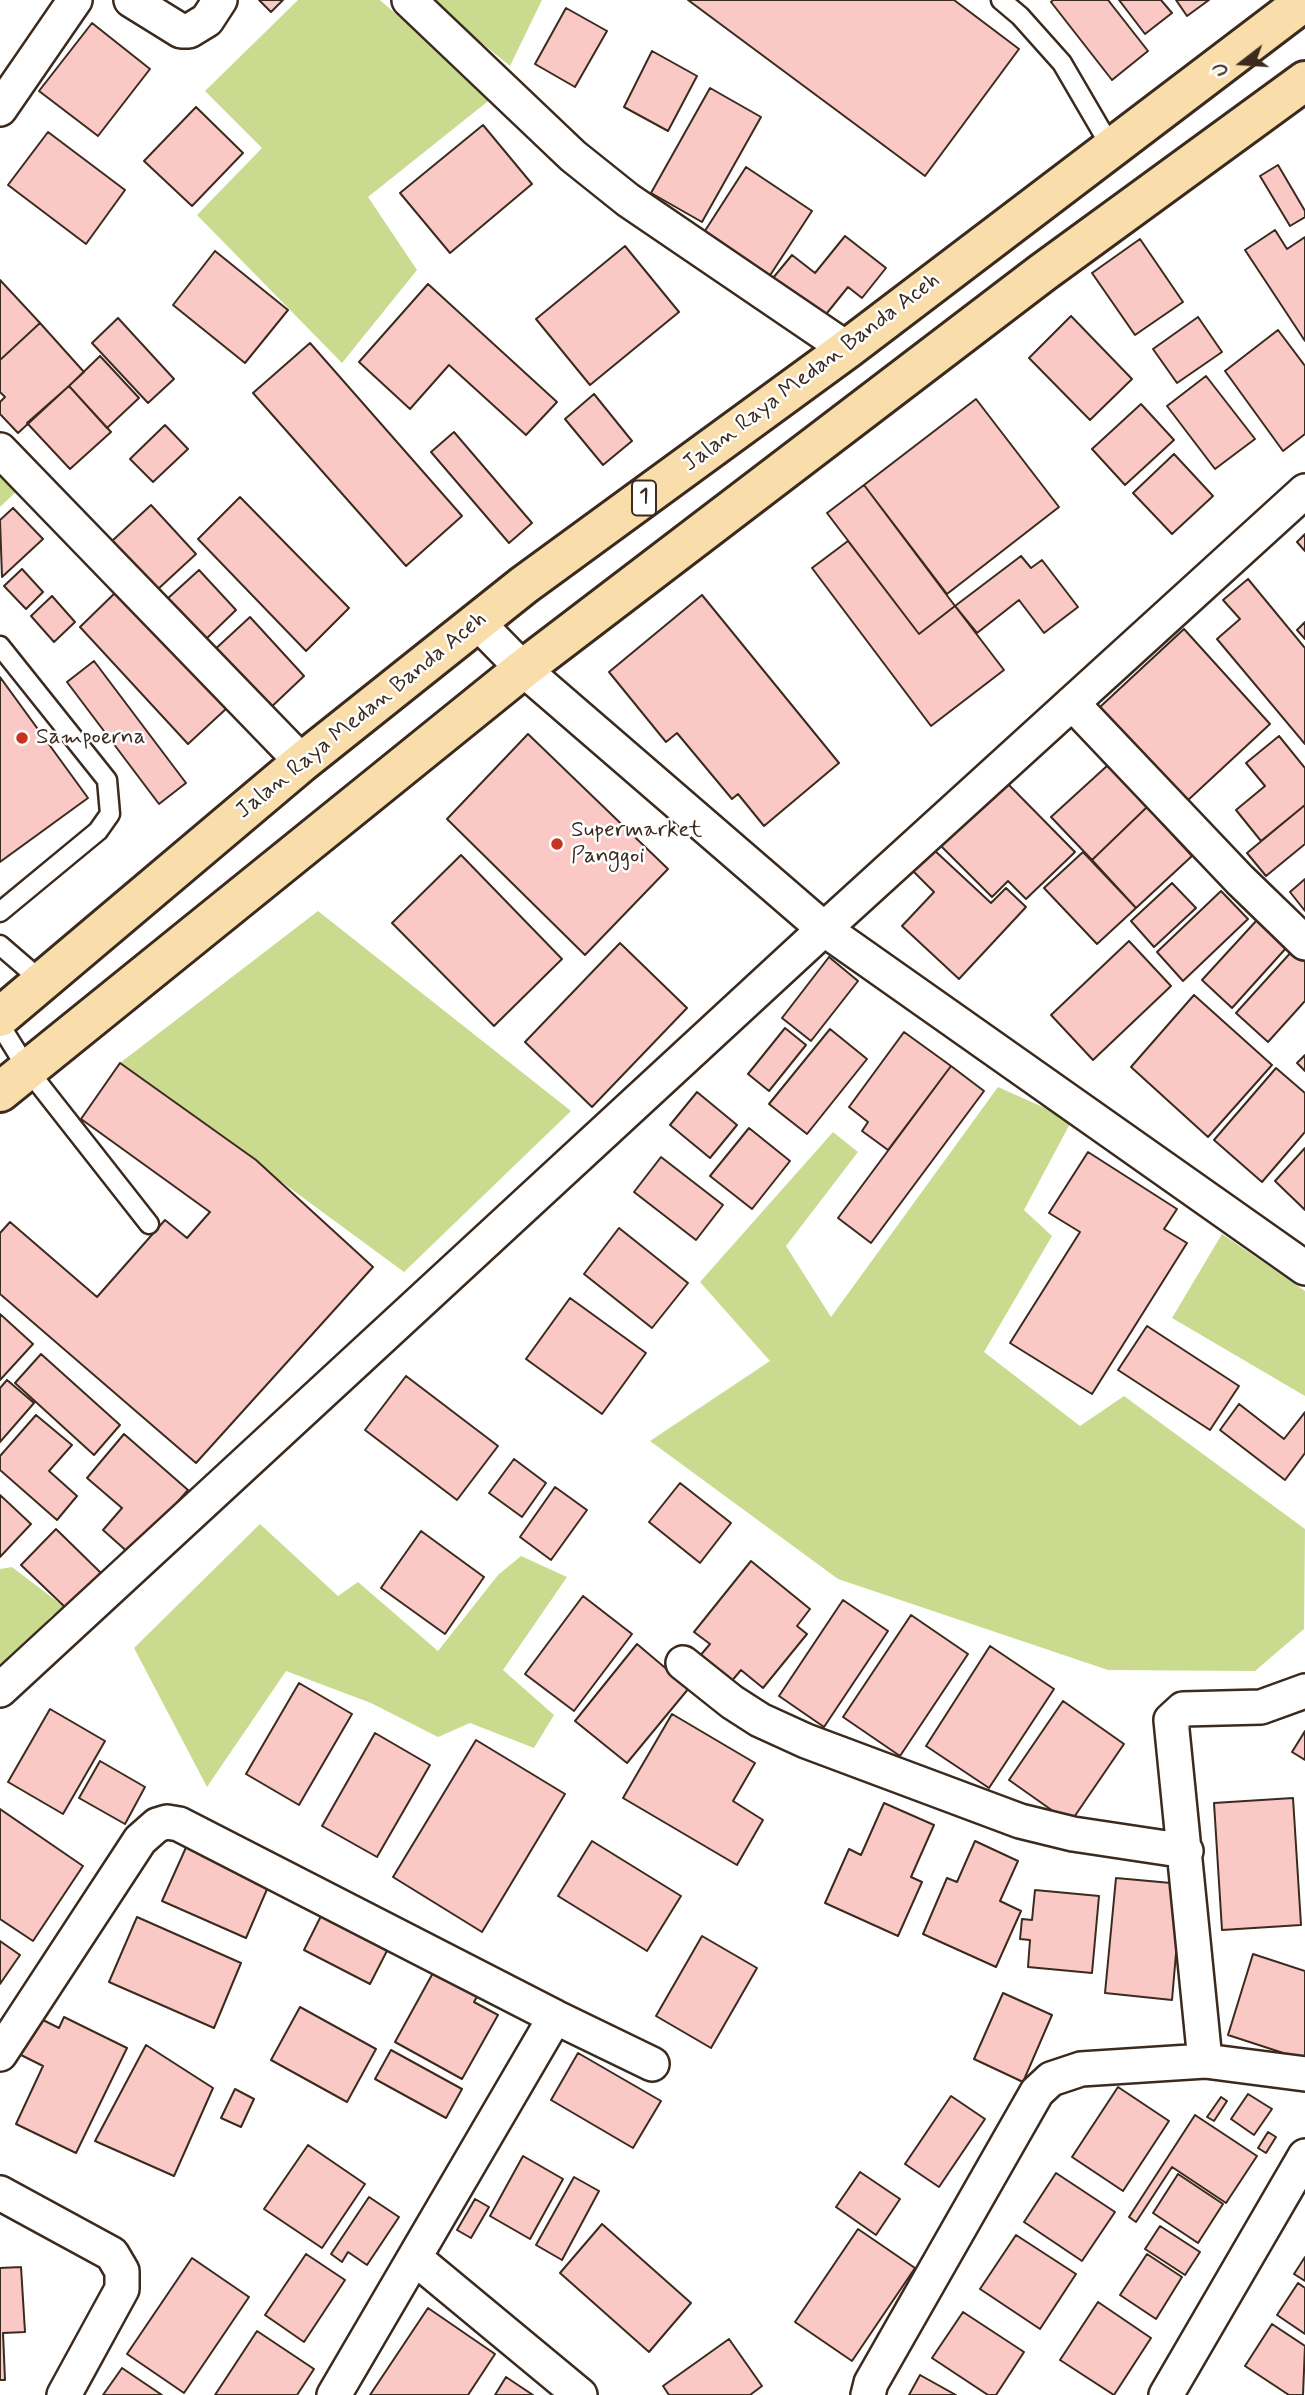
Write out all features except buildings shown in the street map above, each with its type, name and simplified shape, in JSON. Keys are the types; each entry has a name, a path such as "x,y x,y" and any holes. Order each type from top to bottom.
{"highway":[{"name":"Jalan Raya Medan Banda Aceh","path":"0,1017 44,983 302,762 477,622 847,349 1305,1"},
{"path":"14,1081 523,669 1042,273 1305,81"}],"street":[{"path":"0,109 75,0"},
{"path":"131,0 181,31 189,31 207,20 220,0"},
{"path":"409,0 573,156 628,200 847,349"},
{"path":"0,450 302,762"},
{"path":"0,1690 824,929 1305,491"},
{"path":"477,622 523,669 824,929 1305,1268"},
{"path":"1072,703 1240,880 1305,943"},
{"path":"683,1663 732,1702 760,1720 806,1741 1020,1821 1073,1834 1186,1851"},
{"path":"1205,2061 1171,1720 1174,1714 1183,1709 1261,1707 1305,1691"},
{"path":"0,2054 140,1840 157,1825 167,1822 179,1824 652,2064"},
{"path":"334,2395 416,2259 555,2017"},
{"path":"868,2395 871,2384 1037,2092 1051,2079 1081,2069 1205,2061 1305,2074"},
{"path":"1166,2395 1305,2156"},
{"path":"0,2193 112,2254 122,2271 122,2289 118,2298 64,2395"},
{"path":"416,2259 580,2395"}],"lane":[{"path":"1001,0 1020,16 1062,63 1111,147"},
{"path":"0,646 107,780 110,814 98,831 0,912"},
{"path":"0,945 44,983"},
{"path":"0,1025 14,1081 149,1224"}],"green space":[{"path":"298,0 380,0 492,98 368,197 417,270 342,363 197,215 262,148 205,91"},
{"path":"429,0 542,0 510,66"},
{"path":"0,465 21,487 0,507"},
{"path":"318,911 571,1111 404,1272 120,1063"},
{"path":"998,1087 1072,1120 1024,1210 1052,1236 984,1352 1080,1426 1124,1396 1305,1529 1304,1629 1255,1671 1108,1670 838,1579 650,1441 770,1361 700,1282 833,1132 858,1152 786,1246 831,1317"},
{"path":"1222,1234 1305,1291 1305,1396 1172,1318"},
{"path":"260,1524 338,1596 358,1582 438,1651 498,1575 521,1556 567,1577 503,1670 554,1715 534,1748 470,1723 438,1737 371,1703 286,1671 207,1787 134,1648"},
{"path":"12,1567 67,1609 51,1616 15,1663 0,1676 0,1569"}],"place":[{"name":"Sampoerna","path":"22,738"},
{"name":"Supermarket Panggoi","path":"557,844"}]}
